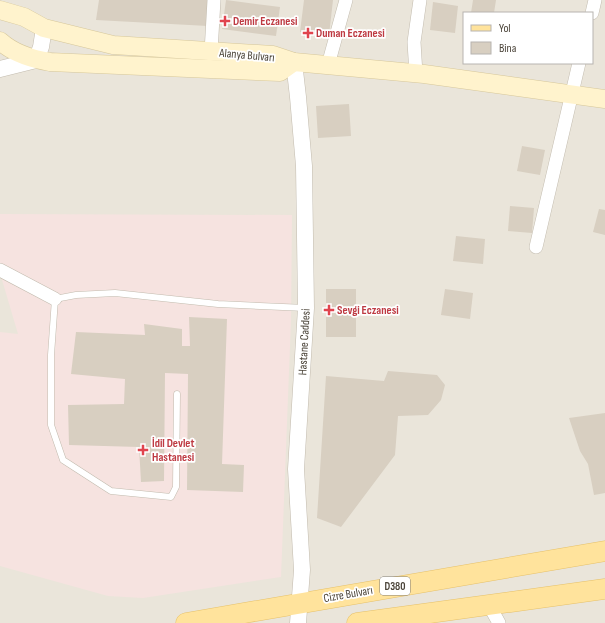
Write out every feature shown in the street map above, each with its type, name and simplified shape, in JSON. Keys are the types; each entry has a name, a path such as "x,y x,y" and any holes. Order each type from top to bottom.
{"main road":[{"name":"Alanya Bulvarı","path":"2,9 24,17 44,28 113,45 273,55 294,62"},
{"name":"Alanya Bulvarı","path":"0,41 6,47 16,52 36,60 50,62 280,72 294,62"},
{"path":"294,62 416,74 605,98"},
{"name":"Cizre Bulvarı","path":"186,623 300,602 605,551"},
{"path":"357,623 605,589"}],"street":[{"path":"211,52 214,0"},
{"path":"328,65 346,0"},
{"path":"416,74 414,42 420,0"},
{"path":"592,12 595,0"},
{"path":"0,69 36,60 41,47 44,28"},
{"name":"Hastane Caddesi","path":"294,62 304,166 306,308 296,469 302,570 298,623"},
{"path":"536,247 578,64"},
{"path":"0,270 55,299"},
{"path":"489,605 499,623"}],"lane":[{"path":"177,394 176,487 171,498 111,491 63,460 51,425 51,355 55,299 76,295 115,293 218,304 306,308"}],"shaded area":[{"path":"0,0 605,0 605,623 0,623"},
{"name":"İdil Devlet Hastanesi","path":"0,214 292,215 291,320 281,577 143,598 108,596 0,566 0,332 18,334 0,273"}],"building":[{"path":"99,0 207,0 208,26 96,20"},
{"path":"226,0 280,7 276,36 222,29"},
{"path":"304,0 333,0 329,35 300,32"},
{"path":"473,0 496,0 494,12 471,12"},
{"path":"433,2 458,6 455,33 430,30"},
{"path":"349,104 351,136 318,138 316,106"},
{"path":"522,146 545,150 540,175 517,171"},
{"path":"510,206 534,208 532,233 508,231"},
{"path":"599,209 605,210 605,235 593,232"},
{"path":"456,236 485,239 483,264 453,261"},
{"path":"326,289 356,289 356,337 326,337"},
{"path":"445,289 473,293 470,319 441,315"},
{"path":"189,317 227,319 222,464 244,465 243,492 187,490 188,374 165,373 164,481 141,482 139,447 69,445 68,405 124,404 125,379 71,374 76,332 145,335 144,324 182,329 182,346 190,346"},
{"path":"388,371 437,375 445,385 441,400 428,415 398,416 395,455 341,527 317,518 326,376 384,381"},
{"path":"605,413 605,493 594,495 588,464 580,451 569,418"}],"place":[{"name":"Demir Eczanesi","path":"225,21"},
{"name":"Duman Eczanesi","path":"308,33"},
{"name":"Sevgi Eczanesi","path":"329,310"},
{"name":"İdil Devlet Hastanesi","path":"143,450"}]}
